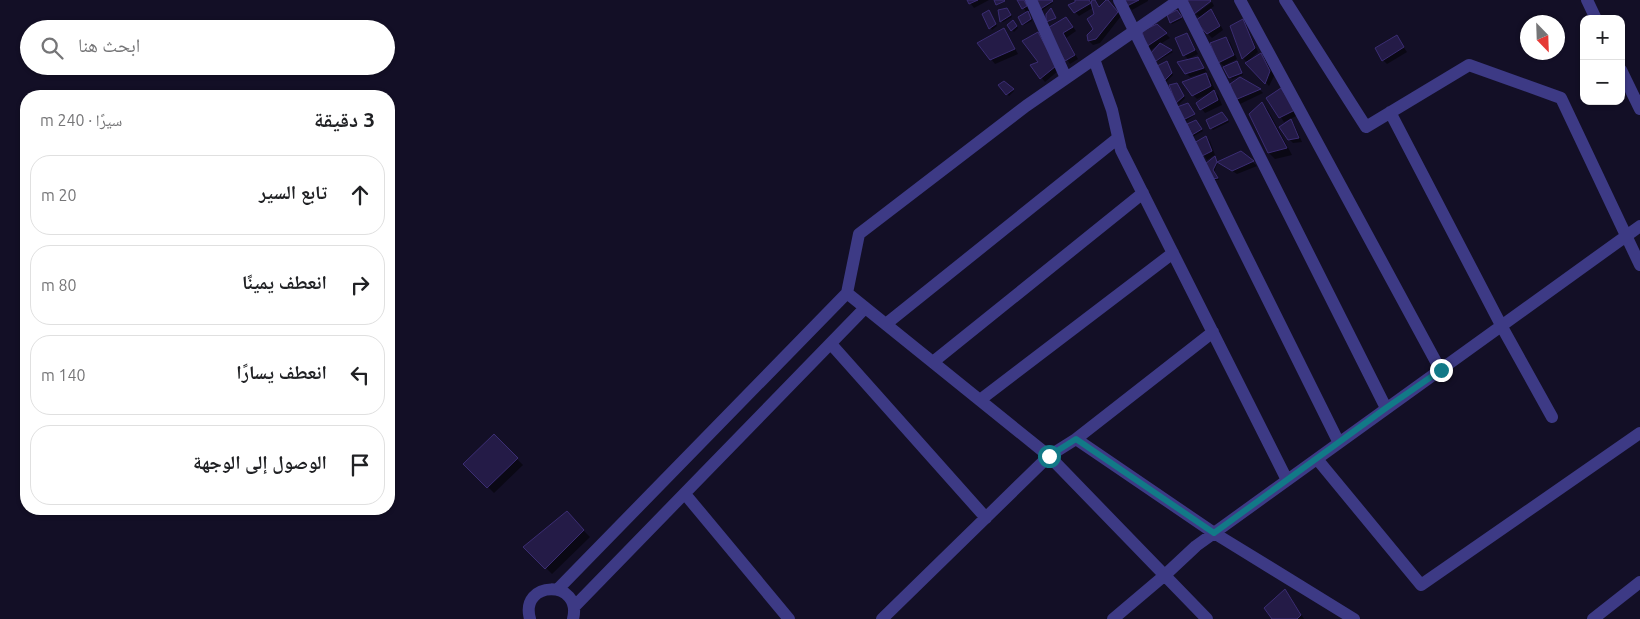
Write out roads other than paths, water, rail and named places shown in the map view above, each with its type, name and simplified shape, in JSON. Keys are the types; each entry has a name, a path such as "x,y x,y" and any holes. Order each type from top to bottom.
{"street":[{"path":"1031,0 1066,78"},
{"path":"1119,0 1339,443"},
{"path":"558,589 847,293 859,234 1026,106 1180,0 1386,408"},
{"path":"1240,0 1441,370"},
{"path":"1285,0 1366,127 1469,65 1561,98 1640,265"},
{"path":"1587,0 1594,15"},
{"path":"1094,59 1112,110 1121,150 1287,480"},
{"path":"1625,78 1640,109"},
{"path":"1390,112 1502,327 1552,416"},
{"path":"886,324 1118,138"},
{"path":"933,362 1143,194"},
{"path":"1120,617 1196,546 1640,226"},
{"path":"980,400 1173,253"},
{"path":"847,293 1049,456 1207,619"},
{"path":"573,613 685,494 866,308"},
{"path":"882,619 1049,456 1076,439 1213,332"},
{"path":"830,344 986,518"},
{"path":"1317,459 1421,585 1640,434"},
{"path":"1076,439 1214,533 1354,619"},
{"path":"685,494 789,619"},
{"path":"1593,619 1640,582"},
{"path":"528,618 528,609 531,601 542,590 550,589 558,589 568,596 573,613"}]}
